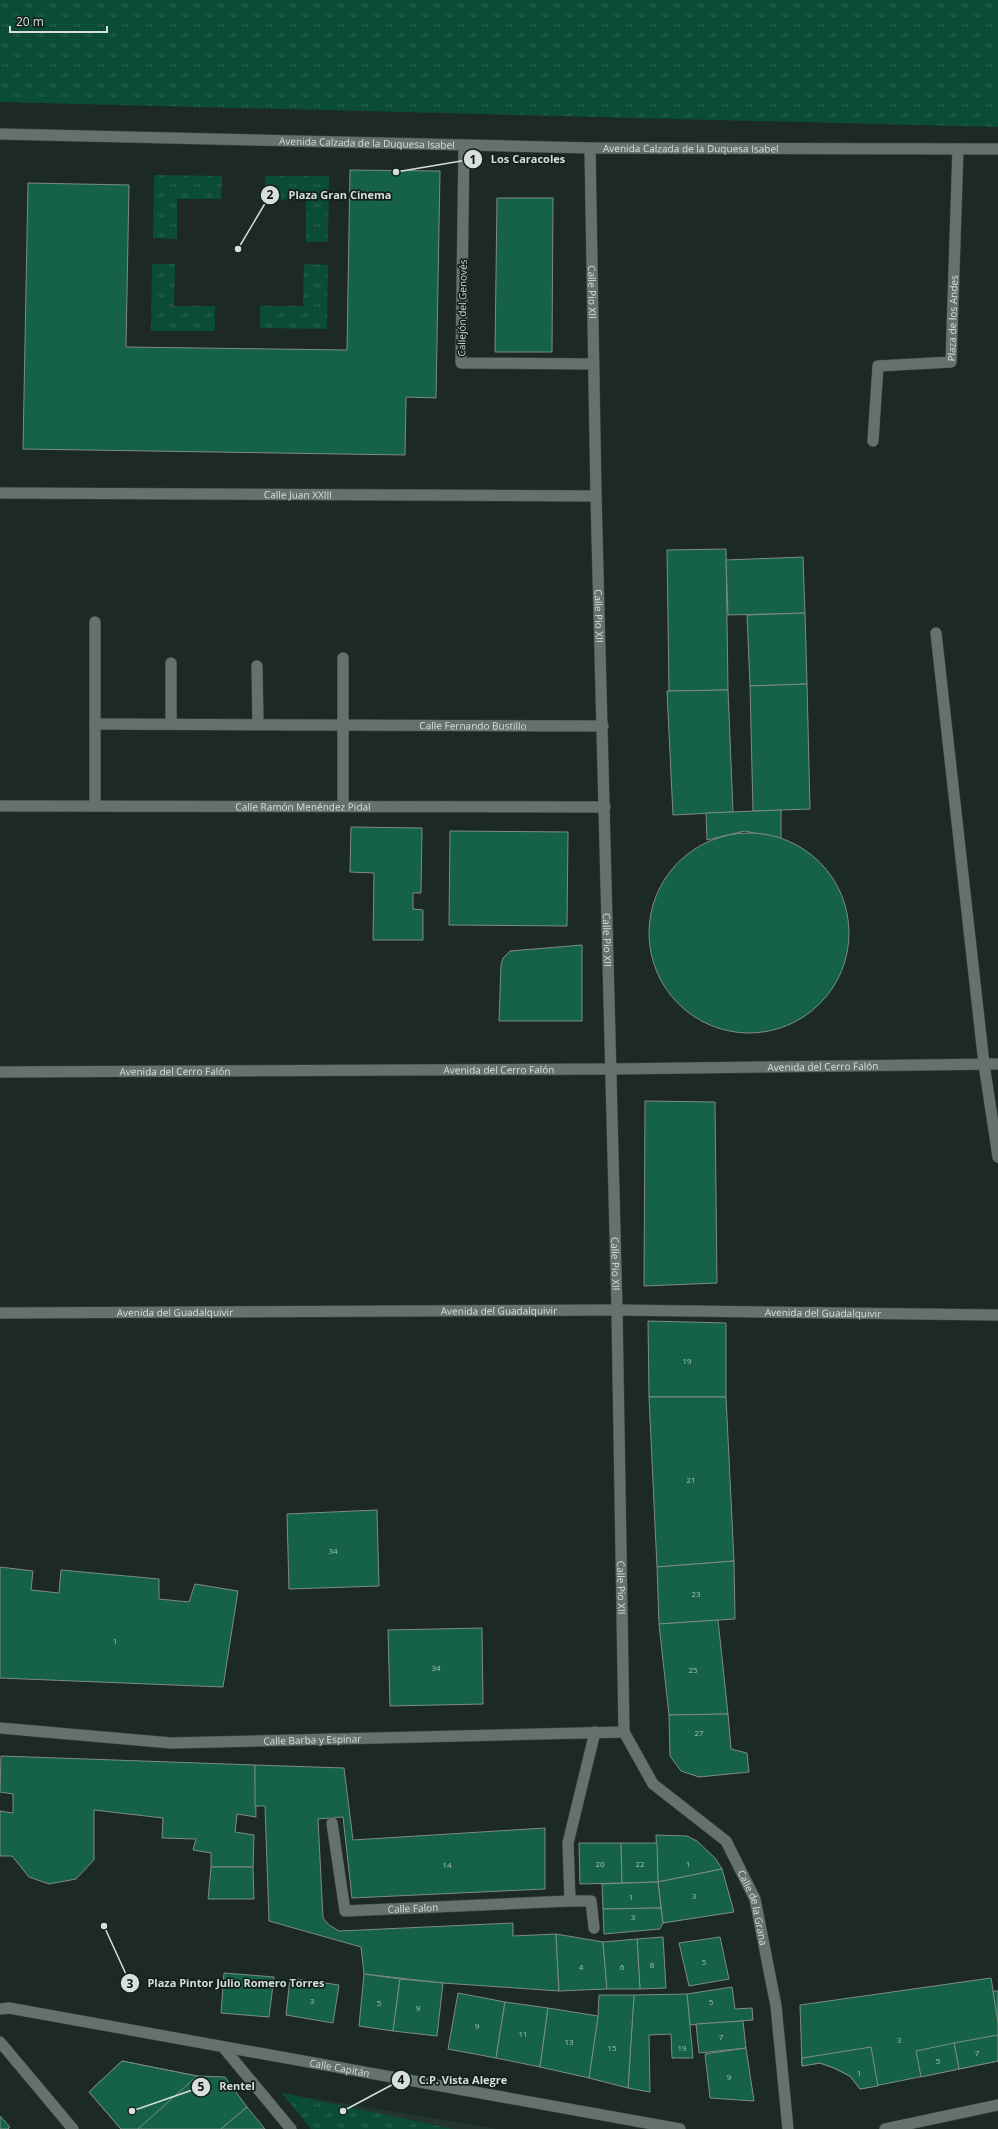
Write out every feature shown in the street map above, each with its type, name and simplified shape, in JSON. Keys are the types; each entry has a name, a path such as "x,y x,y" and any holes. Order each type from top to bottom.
{"street":[{"name":"Avenida Calzada de la Duquesa Isabel","path":"0,134 590,148 998,149"},
{"name":"Callejón del Genovés","path":"464,145 461,363 593,364"},
{"name":"Calle Pio XII","path":"590,148 596,496 617,1310 624,1732"},
{"name":"Plaza de los Andes","path":"873,441 878,366 951,362 958,149"},
{"name":"Calle Juan XXIII","path":"0,493 596,496"},
{"path":"94,806 95,622"},
{"path":"936,634 984,1064 998,1157"},
{"path":"343,658 343,806"},
{"path":"170,663 171,724"},
{"path":"256,666 258,724"},
{"name":"Calle Fernando Bustillo","path":"95,724 603,726"},
{"name":"Calle Ramón Menéndez Pidal","path":"0,806 605,807"},
{"name":"Avenida del Cerro Falón","path":"0,1072 998,1064"},
{"name":"Avenida del Guadalquivir","path":"0,1313 617,1310 998,1315"},
{"name":"Calle Barba y Espinar","path":"0,1728 171,1743 624,1732"},
{"path":"594,1928 591,1901 570,1901 568,1843 596,1732"},
{"name":"Calle de la Grana","path":"624,1732 653,1784 726,1841 755,1899 776,2006 788,2129"},
{"name":"Calle Falon","path":"332,1823 345,1911 570,1901"},
{"name":"Calle Capitán","path":"0,2008 9,2008 680,2129"},
{"path":"0,2042 73,2129"},
{"path":"222,2047 290,2129"},
{"path":"885,2129 998,2105"}],"shaded area":[{"path":"282,2093 498,2129 311,2129"}],"green space":[{"path":"0,0 998,0 998,127 0,102"},
{"path":"154,175 222,176 221,199 177,199 177,239 153,238"},
{"path":"265,176 329,176 328,242 306,242 306,200 264,199"},
{"path":"152,264 175,264 174,306 215,306 215,331 151,331"},
{"path":"304,264 328,265 327,329 260,328 260,306 303,306"},
{"path":"282,2093 453,2129 311,2129"}],"building":[{"path":"350,170 440,171 436,398 406,397 405,455 23,449 28,183 129,185 126,347 347,350"},
{"path":"497,198 553,198 552,352 495,352"},
{"path":"726,549 728,690 669,691 667,550"},
{"path":"803,557 805,613 728,615 726,560"},
{"path":"805,613 807,684 750,686 747,615"},
{"path":"807,684 810,809 753,811 750,686"},
{"path":"728,690 733,812 673,815 667,691"},
{"path":"781,810 781,839 745,831 707,840 706,813"},
{"path":"351,827 422,828 421,893 413,893 413,909 423,910 423,940 373,940 374,873 350,872"},
{"path":"450,831 568,832 567,926 449,925"},
{"path":"749,833 768,835 787,841 804,850 820,862 832,878 841,895 847,914 849,933 847,952 841,971 832,988 820,1004 804,1016 787,1025 768,1031 749,1033 730,1031 711,1025 694,1016 678,1004 666,988 657,971 651,952 649,933 651,914 657,895 666,878 678,862 694,850 711,841 730,835"},
{"path":"582,945 582,1021 499,1021 501,965 503,958 510,951"},
{"path":"645,1101 715,1102 717,1283 644,1286"},
{"path":"648,1321 726,1323 726,1397 649,1397"},
{"path":"649,1397 726,1397 734,1561 657,1567"},
{"path":"377,1510 379,1586 289,1589 287,1514"},
{"path":"734,1561 735,1619 659,1624 657,1567"},
{"path":"0,1567 33,1571 31,1590 59,1593 61,1570 159,1579 159,1599 189,1602 195,1584 238,1591 223,1687 0,1678"},
{"path":"718,1620 728,1714 669,1715 659,1624"},
{"path":"482,1628 483,1704 390,1706 388,1630"},
{"path":"728,1714 731,1749 747,1753 749,1772 699,1777 681,1771 670,1756 669,1715"},
{"path":"1,1756 255,1765 256,1817 237,1814 235,1832 254,1835 253,1867 211,1867 211,1853 193,1850 196,1839 162,1838 163,1818 94,1810 94,1860 76,1879 49,1884 29,1877 12,1856 0,1856 0,1811 13,1813 13,1794 0,1792"},
{"path":"255,1765 344,1768 353,1840 545,1828 545,1889 352,1898 343,1817 318,1819 323,1918 329,1925 339,1931 513,1923 513,1936 556,1934 559,1991 443,1983 364,1974 361,1947 269,1921 265,1806 255,1806"},
{"path":"656,1835 687,1836 697,1841 715,1858 722,1869 658,1882"},
{"path":"579,1843 621,1843 622,1883 580,1884"},
{"path":"621,1843 657,1843 658,1882 622,1883"},
{"path":"211,1867 253,1867 254,1899 208,1899"},
{"path":"722,1869 734,1912 663,1923 658,1882"},
{"path":"658,1882 661,1908 603,1909 602,1884"},
{"path":"661,1908 663,1923 660,1929 604,1934 603,1909"},
{"path":"556,1934 603,1942 607,1989 559,1991"},
{"path":"663,1937 666,1988 640,1989 637,1939"},
{"path":"720,1937 729,1979 689,1986 679,1943"},
{"path":"637,1939 640,1989 607,1989 603,1942"},
{"path":"224,1973 274,1977 269,2017 221,2013"},
{"path":"364,1974 400,1979 393,2031 359,2026"},
{"path":"290,1978 339,1985 333,2023 286,2015"},
{"path":"991,1978 998,2020 998,2061 860,2089 850,2076 834,2068 820,2063 802,2066 800,2005"},
{"path":"400,1979 443,1983 437,2036 393,2031"},
{"path":"732,1987 735,2009 752,2008 753,2020 690,2025 687,1994"},
{"path":"993,1991 998,1991 998,2022"},
{"path":"458,1993 505,2002 496,2058 448,2049"},
{"path":"687,1994 693,2058 672,2058 671,2034 649,2035 650,2092 628,2088 634,1995"},
{"path":"599,1995 634,1995 628,2088 589,2078 598,2016"},
{"path":"505,2002 548,2008 540,2067 496,2058"},
{"path":"548,2008 598,2016 589,2078 540,2067"},
{"path":"743,2021 746,2048 699,2053 696,2024"},
{"path":"998,2035 998,2061 959,2069 954,2043"},
{"path":"954,2043 959,2069 921,2077 916,2051"},
{"path":"871,2047 878,2086 860,2089 850,2076 820,2063 802,2066 802,2058"},
{"path":"746,2048 754,2101 710,2098 705,2054"},
{"path":"122,2061 197,2076 225,2077 247,2107 221,2129 121,2129 89,2092"},
{"path":"122,2061 197,2076 138,2129 121,2129 89,2092"},
{"path":"247,2107 265,2129 221,2129"},
{"path":"0,2116 10,2127 8,2129 0,2129"}],"place":[{"name":"Los Caracoles","path":"396,172"},
{"name":"Plaza Gran Cinema","path":"238,249"},
{"name":"Plaza Pintor Julio Romero Torres","path":"104,1926"},
{"name":"Rentel","path":"132,2111"},
{"name":"C.P. Vista Alegre","path":"343,2111"}]}
